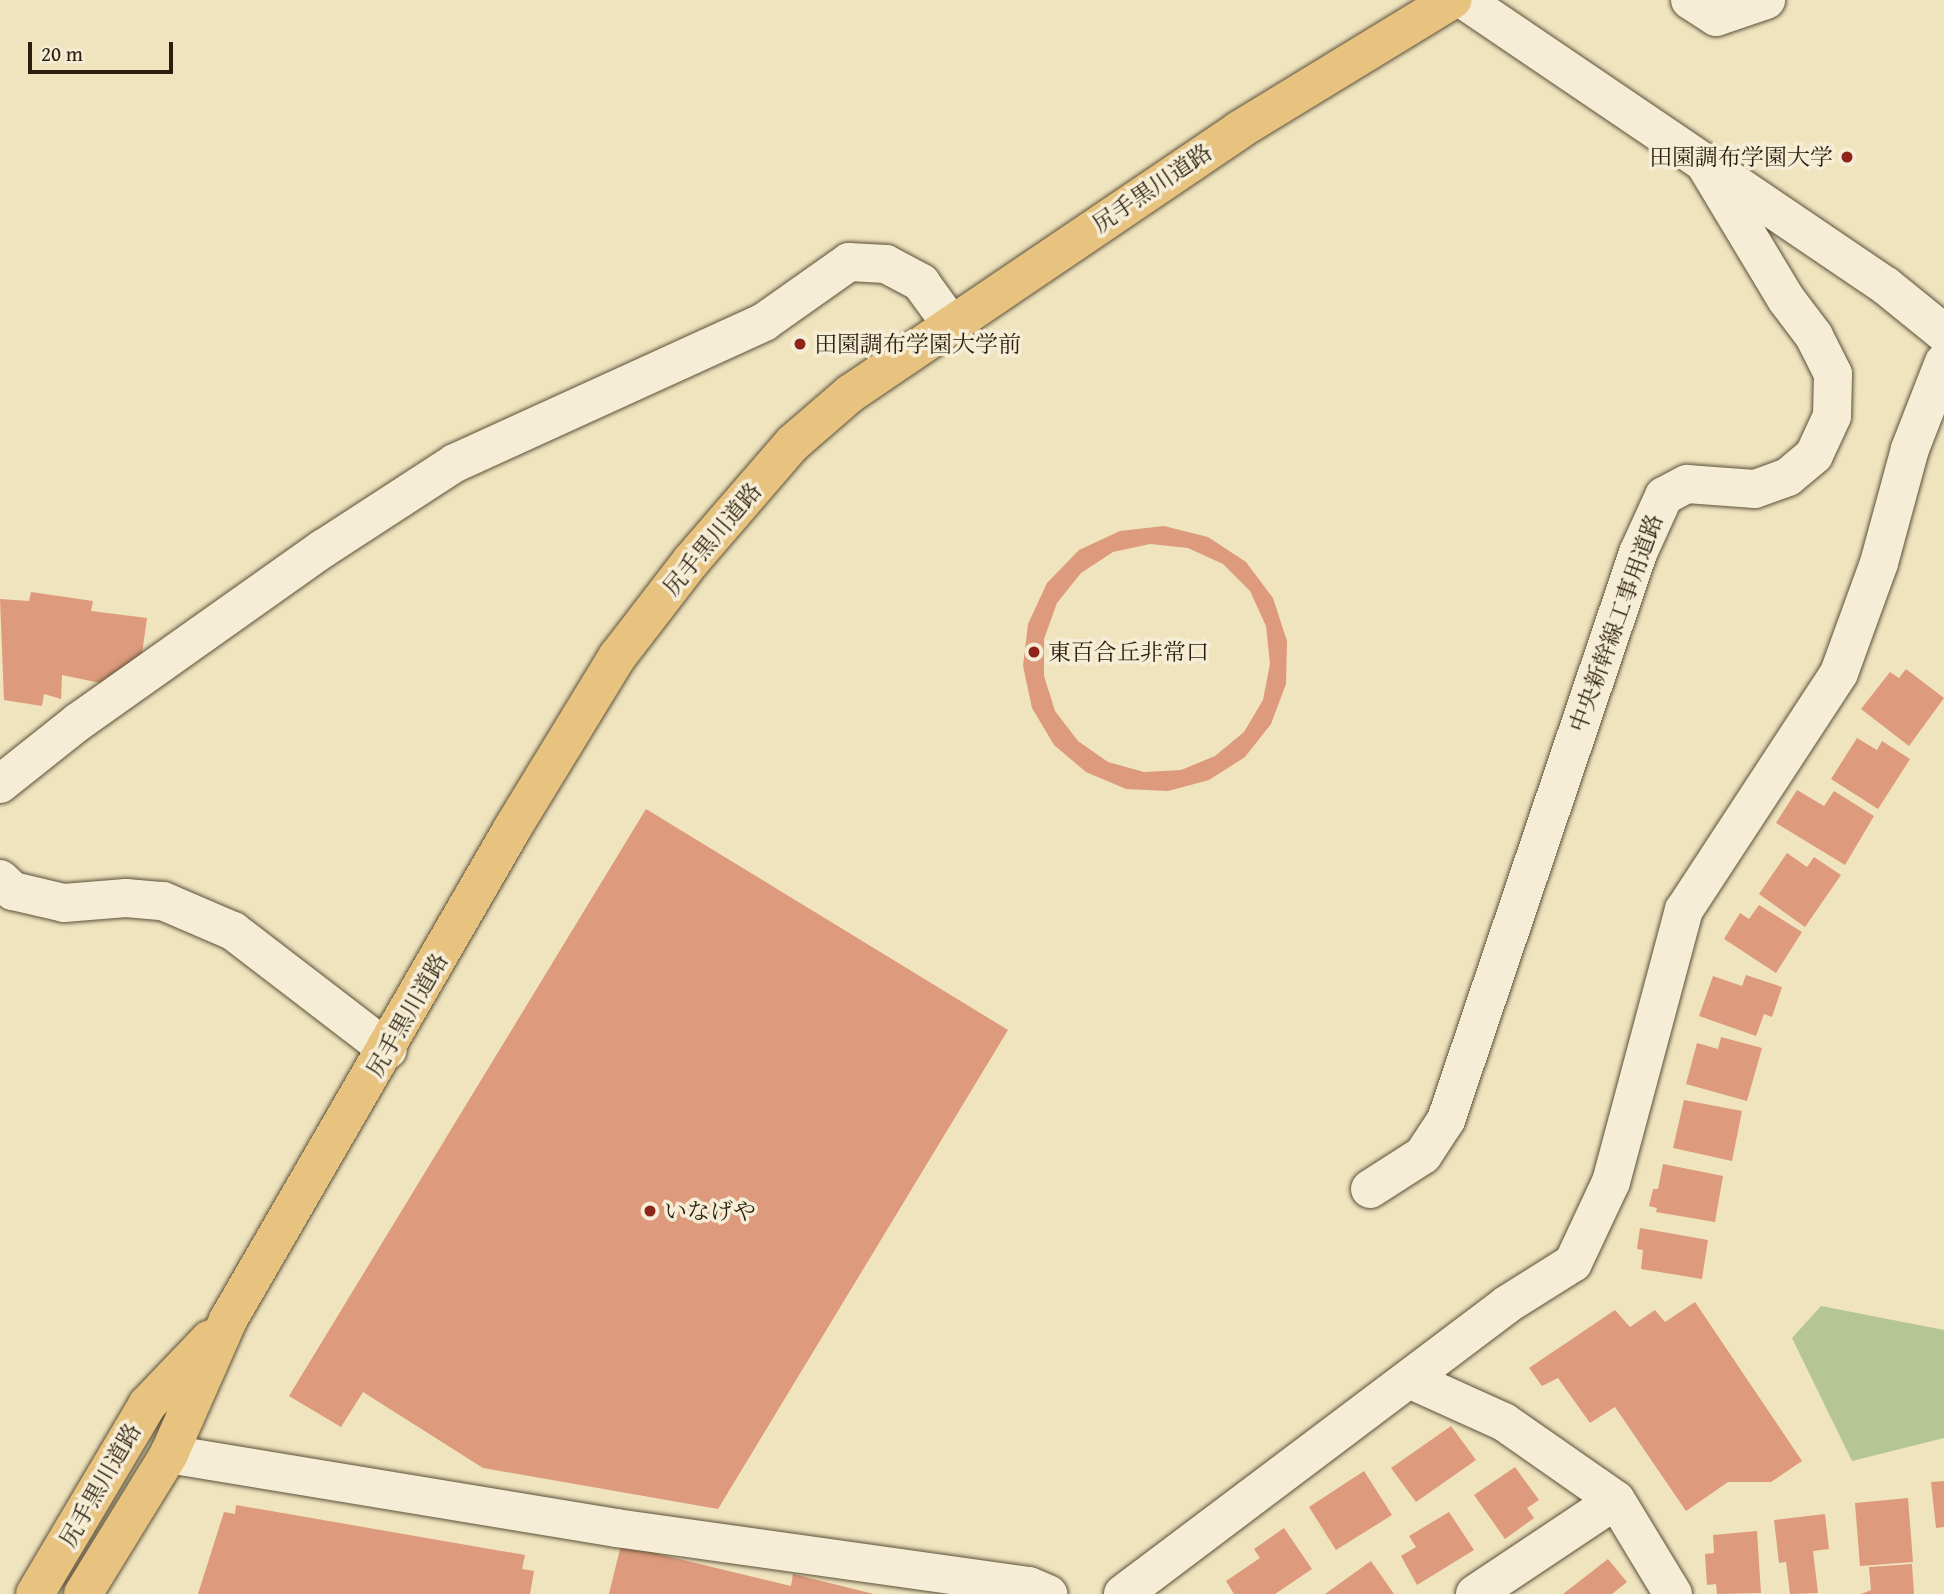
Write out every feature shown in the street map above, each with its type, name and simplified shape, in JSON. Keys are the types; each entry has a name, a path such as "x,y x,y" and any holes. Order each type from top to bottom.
{"main road":[{"name":"尻手黒川道路","path":"83,1594 169,1454 229,1320 388,1050 512,829 617,657 691,561 793,443 851,393 950,323 1239,130 1451,0"},
{"name":"尻手黒川道路","path":"35,1594 146,1405 229,1320"}],"street":[{"path":"1464,0 1886,286 1944,333"},
{"path":"1690,0 1716,17 1766,0"},
{"name":"中央新幹線工事用道路","path":"1370,1189 1423,1156 1446,1120 1651,518 1664,496 1687,484 1755,489 1788,477 1814,455 1832,416 1833,374 1814,335 1786,299 1705,164"},
{"path":"0,784 78,722 268,587 455,463 764,322 849,262 886,264 921,283 950,323"},
{"path":"1123,1594 1411,1380 1506,1305 1573,1263 1611,1182 1684,910 1839,673 1879,563 1910,449 1944,362"},
{"path":"0,879 13,891 64,903 163,901 233,932 388,1050"},
{"path":"1411,1380 1504,1422 1616,1500 1673,1594"},
{"path":"169,1454 616,1528 1029,1586 1048,1594"},
{"path":"1475,1594 1616,1500"}],"green space":[{"path":"1821,1306 1944,1330 1944,1438 1852,1461 1792,1338"}],"building":[{"name":"東百合丘非常口","path":"1164,526 1208,537 1246,562 1273,598 1287,641 1286,684 1271,724 1245,757 1209,780 1168,791 1126,789 1086,772 1054,745 1032,708 1023,666 1028,624 1047,583 1079,550 1120,531","holes":["1150,544 1188,548 1223,564 1250,591 1266,626 1270,664 1263,700 1244,732 1215,756 1181,770 1144,772 1108,762 1078,741 1055,711 1044,676 1044,639 1057,603 1081,573 1113,552"]},
{"path":"31,592 93,601 91,611 147,618 142,654 100,683 62,675 61,699 44,694 42,706 4,700 0,599 29,601"},
{"path":"1906,669 1944,698 1909,746 1861,709 1890,672 1899,678"},
{"path":"1857,738 1877,750 1882,741 1910,759 1878,809 1831,779"},
{"path":"1797,790 1824,806 1834,791 1874,816 1845,865 1776,823"},
{"name":"いなげや","path":"646,809 1008,1030 718,1509 483,1468 363,1392 341,1427 289,1396"},
{"path":"1787,853 1807,867 1814,857 1841,875 1805,927 1759,894"},
{"path":"1759,905 1802,932 1776,973 1724,939 1740,913 1749,919"},
{"path":"1746,975 1782,987 1772,1017 1764,1014 1756,1036 1699,1016 1713,976 1742,986"},
{"path":"1721,1037 1762,1048 1747,1101 1686,1084 1697,1043 1718,1049"},
{"path":"1684,1100 1742,1111 1732,1161 1673,1148"},
{"path":"1663,1164 1723,1176 1715,1222 1656,1212 1657,1208 1649,1206 1653,1189 1658,1189"},
{"path":"1640,1228 1708,1240 1702,1279 1641,1269 1643,1250 1637,1249"},
{"path":"1695,1302 1802,1461 1771,1482 1728,1482 1686,1511 1615,1407 1590,1423 1558,1378 1542,1386 1529,1368 1615,1310 1630,1327 1655,1310 1665,1322"},
{"path":"1451,1426 1476,1460 1416,1502 1391,1468"},
{"path":"1515,1467 1539,1500 1527,1508 1534,1518 1505,1539 1474,1495"},
{"path":"1364,1471 1392,1515 1336,1550 1309,1507"},
{"path":"1944,1481 1944,1527 1936,1528 1931,1482"},
{"path":"1908,1498 1913,1562 1860,1566 1855,1503"},
{"path":"236,1505 525,1555 522,1569 534,1571 530,1594 198,1594 224,1512 235,1514"},
{"path":"1449,1512 1474,1550 1417,1585 1401,1556 1416,1547 1409,1536"},
{"path":"1825,1514 1829,1549 1813,1551 1818,1593 1790,1594 1786,1562 1779,1563 1774,1520"},
{"path":"1284,1528 1312,1569 1275,1594 1234,1594 1226,1581 1260,1558 1254,1549"},
{"path":"1757,1531 1761,1593 1717,1594 1716,1584 1707,1585 1705,1554 1714,1553 1713,1535"},
{"path":"621,1545 791,1586 793,1574 874,1594 609,1594"},
{"path":"1608,1559 1627,1582 1612,1594 1563,1594"},
{"path":"1371,1561 1394,1594 1325,1594"},
{"path":"1912,1564 1914,1594 1861,1594 1871,1590 1869,1567"}],"place":[{"name":"田園調布学園大学","path":"1847,157"},
{"name":"田園調布学園大学前","path":"800,344"},
{"name":"東百合丘非常口","path":"1034,652"},
{"name":"いなげや","path":"650,1211"}]}
